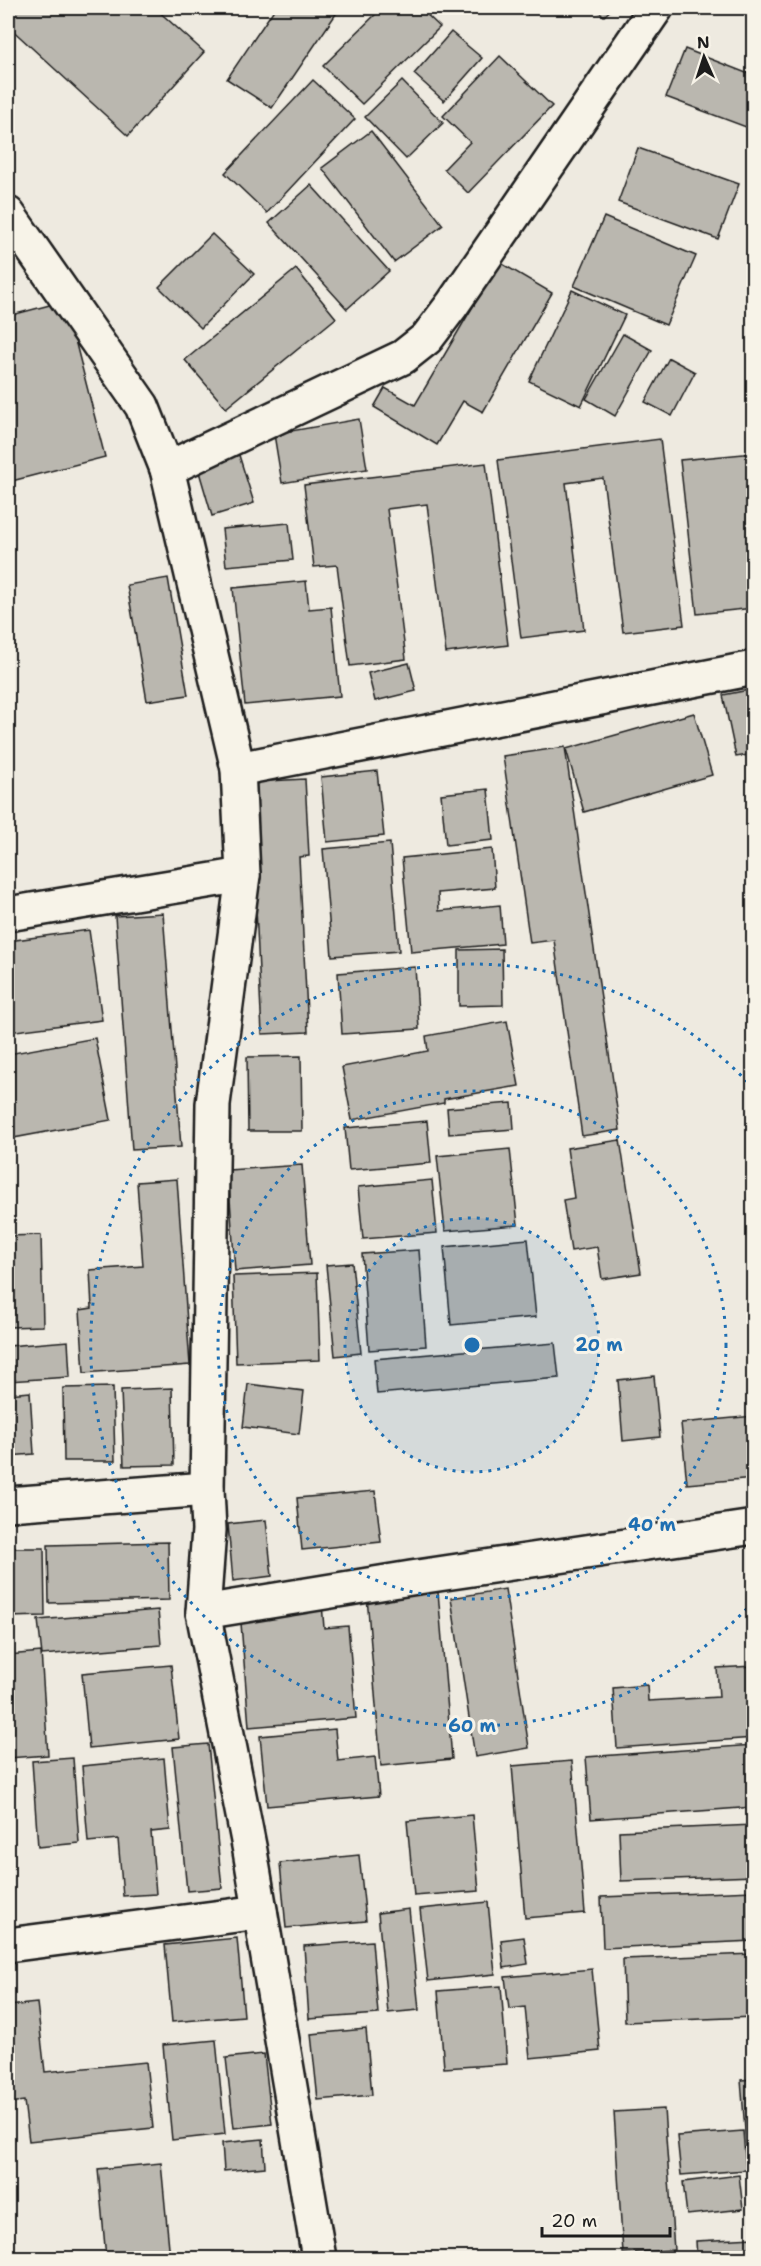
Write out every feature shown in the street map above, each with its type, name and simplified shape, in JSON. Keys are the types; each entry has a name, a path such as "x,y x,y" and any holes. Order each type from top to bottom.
{"street":[{"path":"167,470 403,357 427,338 656,8"},
{"path":"8,214 142,406 167,470 238,769 243,875 213,1104 207,1489 209,1530 203,1612 260,1911 319,2259"},
{"path":"238,769 753,668"},
{"path":"8,914 243,875"},
{"path":"8,1504 207,1489"},
{"path":"203,1612 411,1578 753,1527"},
{"path":"8,1945 260,1911"}],"building":[{"path":"8,8 155,8 204,52 128,136 8,26"},
{"path":"275,8 340,8 272,108 227,79"},
{"path":"382,8 420,8 440,27 362,104 323,66"},
{"path":"595,8 613,8 604,16"},
{"path":"451,32 482,58 444,101 414,74"},
{"path":"685,49 754,76 754,130 666,97"},
{"path":"500,56 552,106 468,193 444,169 470,142 443,116"},
{"path":"313,80 355,119 267,213 225,173"},
{"path":"402,81 443,123 406,159 365,117"},
{"path":"371,131 443,225 394,262 322,168"},
{"path":"638,148 739,184 718,239 618,202"},
{"path":"311,185 389,271 347,309 269,223"},
{"path":"604,217 696,256 666,325 574,286"},
{"path":"212,234 254,274 201,328 159,287"},
{"path":"499,262 552,293 483,412 463,401 437,445 374,407 385,388 415,405"},
{"path":"296,269 336,318 226,408 185,360"},
{"path":"572,290 625,315 581,406 529,381"},
{"path":"65,301 105,457 8,482 8,316"},
{"path":"623,334 652,350 615,416 586,399"},
{"path":"669,358 695,372 672,416 645,402"},
{"path":"359,419 367,469 282,483 274,434"},
{"path":"660,439 684,625 623,632 603,478 566,483 584,630 521,638 498,460"},
{"path":"238,452 254,503 212,516 197,465"},
{"path":"754,453 754,608 697,614 680,460"},
{"path":"486,463 508,645 446,653 427,504 387,509 406,659 350,666 337,565 314,567 304,485"},
{"path":"289,523 293,560 226,566 222,529"},
{"path":"168,578 188,695 147,701 127,585"},
{"path":"306,581 309,609 331,607 340,696 245,705 233,588"},
{"path":"409,663 416,691 375,701 368,673"},
{"path":"754,689 754,754 736,757 723,695"},
{"path":"694,713 712,775 584,812 566,749"},
{"path":"565,747 620,1130 582,1136 554,940 530,943 503,756"},
{"path":"377,771 384,836 327,842 321,777"},
{"path":"305,779 309,856 299,857 308,1032 262,1034 250,782"},
{"path":"488,789 493,840 446,845 441,794"},
{"path":"390,843 399,951 332,956 323,849"},
{"path":"492,849 495,888 438,893 439,911 500,905 503,944 411,952 402,858"},
{"path":"163,913 181,1147 132,1150 115,916"},
{"path":"89,930 102,1020 8,1032 8,941"},
{"path":"502,949 503,1005 459,1006 459,950"},
{"path":"415,967 419,1029 342,1034 338,973"},
{"path":"507,1021 519,1086 444,1099 444,1103 352,1120 342,1067 428,1051 426,1036"},
{"path":"95,1038 111,1120 8,1139 8,1054"},
{"path":"301,1056 302,1131 248,1131 247,1057"},
{"path":"512,1103 514,1129 449,1134 447,1108"},
{"path":"427,1121 431,1163 349,1170 345,1128"},
{"path":"620,1140 641,1273 602,1279 597,1247 571,1251 563,1200 574,1198 567,1148"},
{"path":"510,1149 518,1225 445,1231 437,1156"},
{"path":"302,1165 310,1265 235,1271 228,1170"},
{"path":"177,1179 190,1365 84,1373 80,1310 92,1308 90,1270 143,1266 137,1182"},
{"path":"432,1180 437,1233 363,1239 358,1187"},
{"path":"41,1235 43,1326 8,1327 8,1236"},
{"path":"528,1239 536,1317 451,1325 444,1247"},
{"path":"419,1250 426,1346 369,1350 362,1254"},
{"path":"352,1263 361,1353 335,1356 326,1265"},
{"path":"317,1273 320,1360 236,1363 233,1276"},
{"path":"68,1341 70,1377 8,1381 8,1346"},
{"path":"555,1343 559,1378 377,1394 374,1359"},
{"path":"654,1376 660,1437 623,1441 618,1380"},
{"path":"248,1384 304,1391 299,1434 243,1427"},
{"path":"113,1387 115,1461 64,1461 63,1388"},
{"path":"172,1388 174,1465 124,1466 121,1390"},
{"path":"30,1392 34,1454 8,1456 8,1394"},
{"path":"754,1416 754,1478 687,1484 681,1423"},
{"path":"375,1491 381,1542 302,1550 297,1498"},
{"path":"266,1520 272,1576 233,1581 228,1524"},
{"path":"168,1542 169,1600 49,1603 48,1545"},
{"path":"8,1548 44,1548 45,1616 8,1617"},
{"path":"505,1589 529,1748 475,1757 451,1598"},
{"path":"438,1592 452,1759 381,1766 367,1597"},
{"path":"322,1604 324,1628 348,1626 356,1718 249,1727 240,1610"},
{"path":"158,1610 161,1645 42,1655 38,1620"},
{"path":"41,1652 48,1755 8,1758 8,1655"},
{"path":"171,1665 179,1739 89,1748 82,1673"},
{"path":"754,1666 754,1738 617,1748 613,1688 647,1685 648,1701 719,1697 717,1668"},
{"path":"335,1729 338,1761 375,1757 379,1796 267,1806 260,1736"},
{"path":"208,1744 222,1888 187,1891 173,1747"},
{"path":"754,1745 754,1807 591,1819 586,1757"},
{"path":"73,1758 79,1843 38,1847 32,1761"},
{"path":"164,1758 170,1830 151,1832 156,1894 123,1896 118,1839 88,1842 82,1766"},
{"path":"572,1761 585,1913 525,1918 512,1766"},
{"path":"472,1815 479,1891 414,1896 407,1821"},
{"path":"754,1825 754,1876 621,1881 619,1831"},
{"path":"359,1855 366,1921 286,1928 280,1863"},
{"path":"754,1891 754,1941 603,1948 601,1897"},
{"path":"488,1902 495,1974 428,1981 420,1909"},
{"path":"409,1909 419,2010 388,2013 378,1913"},
{"path":"524,1937 528,1964 504,1968 501,1940"},
{"path":"237,1938 244,2016 172,2022 165,1945"},
{"path":"372,1941 378,2014 309,2019 304,1946"},
{"path":"754,1954 754,2017 625,2022 623,1959"},
{"path":"592,1969 600,2051 530,2058 525,2007 509,2009 505,1977"},
{"path":"501,1986 507,2064 444,2068 438,1991"},
{"path":"37,2003 45,2072 146,2062 153,2128 29,2141 24,2101 8,2103 8,2006"},
{"path":"366,2029 372,2095 318,2100 311,2034"},
{"path":"216,2040 225,2134 172,2140 163,2045"},
{"path":"264,2054 272,2124 234,2128 226,2058"},
{"path":"754,2079 754,2142 746,2143 741,2080"},
{"path":"664,2109 674,2250 623,2253 614,2112"},
{"path":"743,2131 746,2170 681,2175 677,2136"},
{"path":"263,2139 265,2167 224,2171 222,2143"},
{"path":"161,2163 170,2258 106,2258 98,2169"},
{"path":"739,2175 743,2209 687,2215 683,2182"},
{"path":"754,2238 754,2258 697,2258 696,2241"}]}
